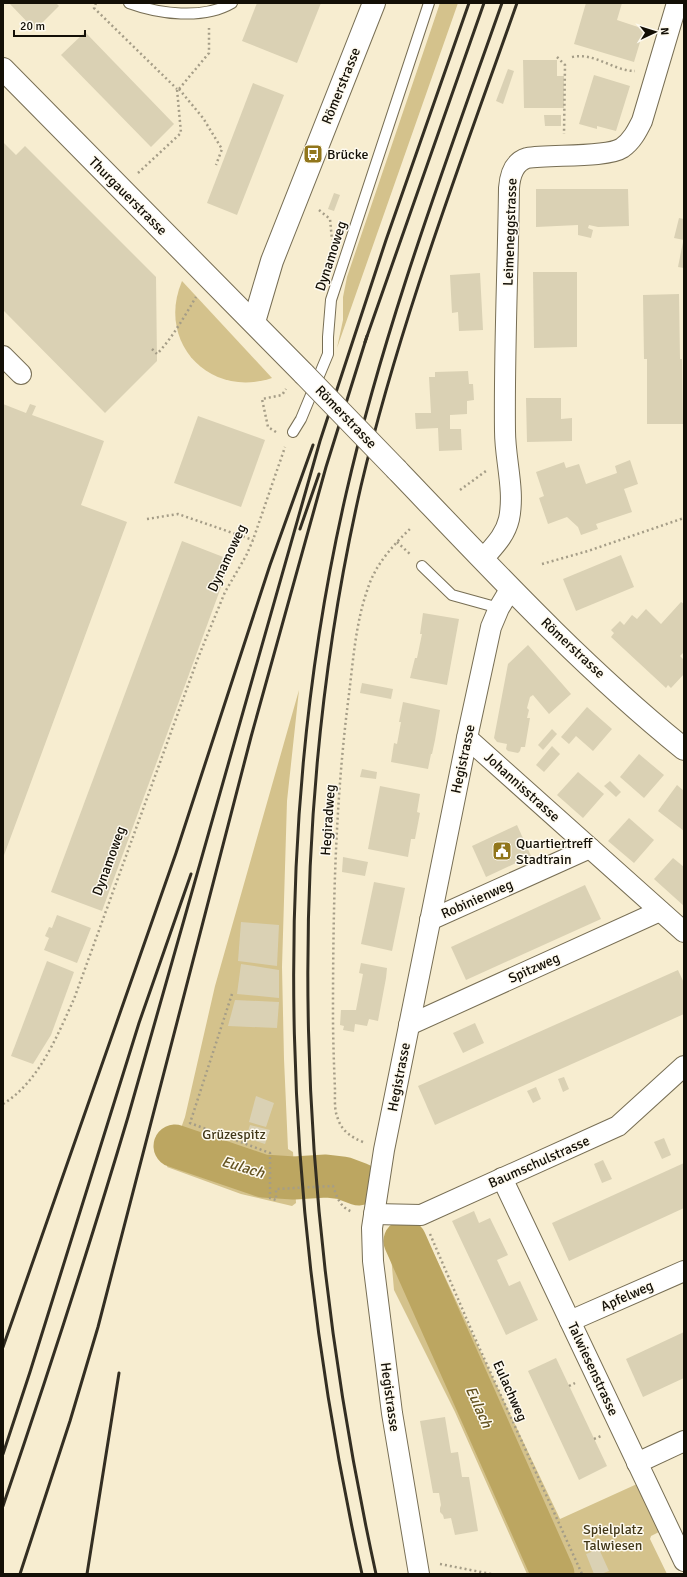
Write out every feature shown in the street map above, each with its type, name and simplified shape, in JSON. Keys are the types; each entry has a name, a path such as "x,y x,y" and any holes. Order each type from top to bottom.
{"main road":[{"name":"Römerstrasse","path":"374,3 272,261 254,322 566,643 662,731 684,749"},
{"name":"Thurgauerstrasse","path":"3,69 254,322"}],"street":[{"name":"Leimeneggstrasse","path":"483,559 502,537 507,525 510,510 510,492 504,430 509,180 513,170 522,159 614,152 633,139 642,121 677,3"},
{"path":"3,356 21,374"},
{"name":"Hegistrasse","path":"417,1567 392,1413 373,1261 372,1238 374,1214 384,1150 467,738 491,627 499,608 511,588"},
{"name":"Johannisstrasse","path":"467,738 684,932"},
{"name":"Robinienweg","path":"430,920 590,848"},
{"name":"Spitzweg","path":"409,1025 660,911"},
{"name":"Baumschulstrasse","path":"374,1214 422,1215 618,1126 684,1066"},
{"name":"Talwiesenstrasse","path":"502,1178 684,1561"},
{"name":"Apfelweg","path":"570,1321 684,1271"},
{"path":"637,1463 684,1441"}],"lane":[{"path":"129,3 160,12 182,13 210,12 221,9 232,3"},
{"name":"Dynamoweg","path":"293,432 301,419 328,354 331,300 429,3"},
{"path":"422,566 452,595 499,608"}],"path":[{"path":"96,3 94,8 178,89 203,118 222,149 216,165"},
{"path":"136,176 181,133 178,89 209,53 210,12"},
{"path":"572,57 586,56 626,71 638,71 644,59 659,63"},
{"path":"557,57 565,65 563,155"},
{"path":"319,210 330,219 332,233"},
{"path":"152,349 157,354 161,350 177,328 199,292"},
{"path":"268,427 262,399 282,395 287,388"},
{"name":"Dynamoweg","path":"3,1104 15,1097 40,1067 53,1045 71,1006 198,658 225,592 246,556 253,540 280,460 293,432"},
{"path":"460,490 507,458"},
{"path":"147,519 178,514 253,540"},
{"path":"542,564 588,551 684,518"},
{"name":"Hegiradweg","path":"343,1129 337,1118 335,1093 333,960 334,873 345,723 356,636 368,586 385,557 411,528"},
{"path":"232,994 190,1123 270,1153 270,1198 276,1200 276,1189 332,1186 338,1201 348,1210 356,1213 374,1214"},
{"name":"Eulachweg","path":"422,1215 477,1343 582,1574"},
{"path":"417,1567 491,1574"}],"green space":[{"path":"440,3 458,3 337,348 343,320 343,297 347,277"},
{"path":"182,281 272,378 249,382 228,380 209,373 194,360 182,344 176,325 176,304"},
{"name":"Grüzespitz","path":"299,690 287,801 282,967 288,1149 293,1152 296,1203 292,1206 241,1194 167,1167 185,1117 215,986"},
{"name":"Spielplatz Talwiesen","path":"418,1232 425,1235 560,1519 637,1484 659,1532 651,1536 650,1539 667,1574 527,1574 455,1412 394,1290 390,1244"}],"building":[{"path":"9,3 56,3 59,6 35,30"},
{"path":"257,3 321,3 297,63 242,41"},
{"path":"586,3 622,3 617,20 644,29 634,62 574,44"},
{"path":"85,32 174,124 151,147 61,55"},
{"path":"523,60 557,60 557,76 564,76 564,108 524,108"},
{"path":"508,69 514,71 503,104 496,101"},
{"path":"594,75 630,86 616,131 597,126 597,129 579,124"},
{"path":"253,83 284,95 237,215 207,203"},
{"path":"544,115 561,115 561,126 545,126"},
{"path":"3,142 16,155 25,146 156,277 157,361 105,413 3,310"},
{"path":"536,189 628,189 629,226 598,227 589,225 588,228 593,230 591,238 578,235 578,225 536,227"},
{"path":"334,193 340,195 334,211 328,209"},
{"path":"679,218 684,219 684,240 674,238"},
{"path":"684,242 684,268 678,267"},
{"path":"533,272 577,272 577,347 534,348"},
{"path":"480,273 483,330 459,331 458,312 452,313 450,275"},
{"path":"679,294 683,424 647,424 647,359 644,359 643,295"},
{"path":"468,371 469,384 473,384 474,400 467,401 467,414 450,415 450,429 461,429 462,450 439,451 438,428 416,429 415,413 431,413 429,377 435,377 435,372"},
{"path":"526,398 561,398 561,419 572,418 572,441 527,442"},
{"path":"3,404 26,413 30,404 36,406 32,415 104,441 81,505 127,522 3,858"},
{"path":"198,416 265,440 241,507 174,483"},
{"path":"630,460 638,484 624,489 632,512 596,524 598,529 581,535 578,527 567,517 548,524 539,498 544,496 536,472 564,462 566,468 579,464 586,484 617,473 615,466"},
{"path":"182,541 231,560 102,911 51,892"},
{"path":"621,555 634,587 576,611 563,579"},
{"path":"681,602 684,604 684,652 680,656 684,660 684,674 671,688 668,685 666,688 611,637 614,633 611,630 620,621 624,625 632,615 637,619 646,609 661,624"},
{"path":"423,613 459,619 447,685 410,678 415,658 417,658 422,634 420,634"},
{"path":"528,645 571,694 549,714 533,695 530,697 527,708 529,710 527,718 530,718 525,747 521,747 518,753 508,751 506,749 507,744 497,742 494,738 508,664"},
{"path":"362,683 393,689 391,699 360,693"},
{"path":"403,702 440,710 428,769 391,762 394,743 397,744"},
{"path":"587,707 612,729 593,751 576,736 569,744 561,737"},
{"path":"552,729 557,734 543,750 538,745"},
{"path":"552,746 560,754 544,772 536,765"},
{"path":"639,754 664,775 644,798 620,777"},
{"path":"362,769 377,772 376,779 360,777"},
{"path":"578,772 604,794 583,818 557,795"},
{"path":"610,781 621,792 616,797 604,786"},
{"path":"677,785 684,791 684,831 658,811"},
{"path":"380,786 420,794 417,812 420,813 415,839 411,839 408,857 368,849"},
{"path":"629,818 654,840 634,863 608,841"},
{"name":"Quartiertreff Stadtrain","path":"517,825 531,856 486,877 472,846"},
{"path":"343,857 368,862 365,876 342,872"},
{"path":"673,858 684,867 684,906 654,879"},
{"path":"374,882 405,888 392,951 361,944"},
{"path":"585,885 601,919 466,980 451,947"},
{"path":"57,915 91,928 77,963 44,950 49,938 45,936 49,927 52,928"},
{"path":"241,922 279,925 277,966 238,961"},
{"path":"47,961 74,972 51,1035 33,1064 11,1056"},
{"path":"361,963 387,968 378,1021 369,1019 367,1026 355,1024 354,1032 343,1030 344,1026 340,1025 341,1010 356,1010 363,974 359,973"},
{"path":"241,964 279,970 279,998 237,994"},
{"path":"678,970 684,983 684,1014 435,1125 418,1086"},
{"path":"235,1000 279,1002 277,1028 228,1026"},
{"path":"475,1023 484,1043 463,1053 453,1033"},
{"path":"564,1077 569,1089 563,1092 558,1079"},
{"path":"536,1087 541,1099 533,1103 527,1091"},
{"path":"256,1096 274,1103 266,1127 249,1122"},
{"path":"250,1125 270,1130 265,1144 246,1138"},
{"path":"664,1138 671,1155 662,1159 654,1142"},
{"path":"603,1160 612,1179 602,1183 594,1164"},
{"path":"684,1163 684,1208 569,1261 552,1223"},
{"path":"474,1211 479,1223 490,1218 508,1255 497,1260 509,1286 520,1281 538,1320 506,1335 452,1221"},
{"path":"684,1332 684,1378 643,1397 626,1359"},
{"path":"556,1358 607,1466 579,1480 528,1371"},
{"path":"445,1417 451,1453 458,1452 462,1477 469,1477 478,1531 455,1535 451,1518 444,1519 440,1512 441,1505 439,1493 433,1493 420,1421"},
{"path":"599,1549 609,1571 601,1574 594,1574 586,1554"}],"waterway":[{"name":"Eulach","path":"175,1146 263,1176 294,1178 326,1176 343,1178 359,1184"},
{"name":"Eulach","path":"405,1241 553,1574"}],"railway":[{"path":"3,1506 36,1409 128,1117 320,441 386,240 469,3"},
{"path":"365,342 484,3"},
{"path":"362,1574 336,1441 315,1306 301,1171 294,1034 295,898 303,762 320,627 346,494 361,432 378,370 417,247 502,3"},
{"path":"376,1574 350,1439 329,1304 315,1167 308,1030 309,893 318,757 335,621 361,486 377,424 394,363 433,242 517,3"},
{"path":"20,1574 70,1421 98,1327 251,737 326,467 367,336"},
{"path":"3,1347 176,853 270,565 313,445"},
{"path":"300,529 319,474"},
{"path":"3,1454 139,1023 191,874"},
{"path":"87,1574 119,1373"}],"place":[{"name":"Brücke","path":"313,154"},
{"name":"Quartiertreff Stadtrain","path":"502,851"}]}
